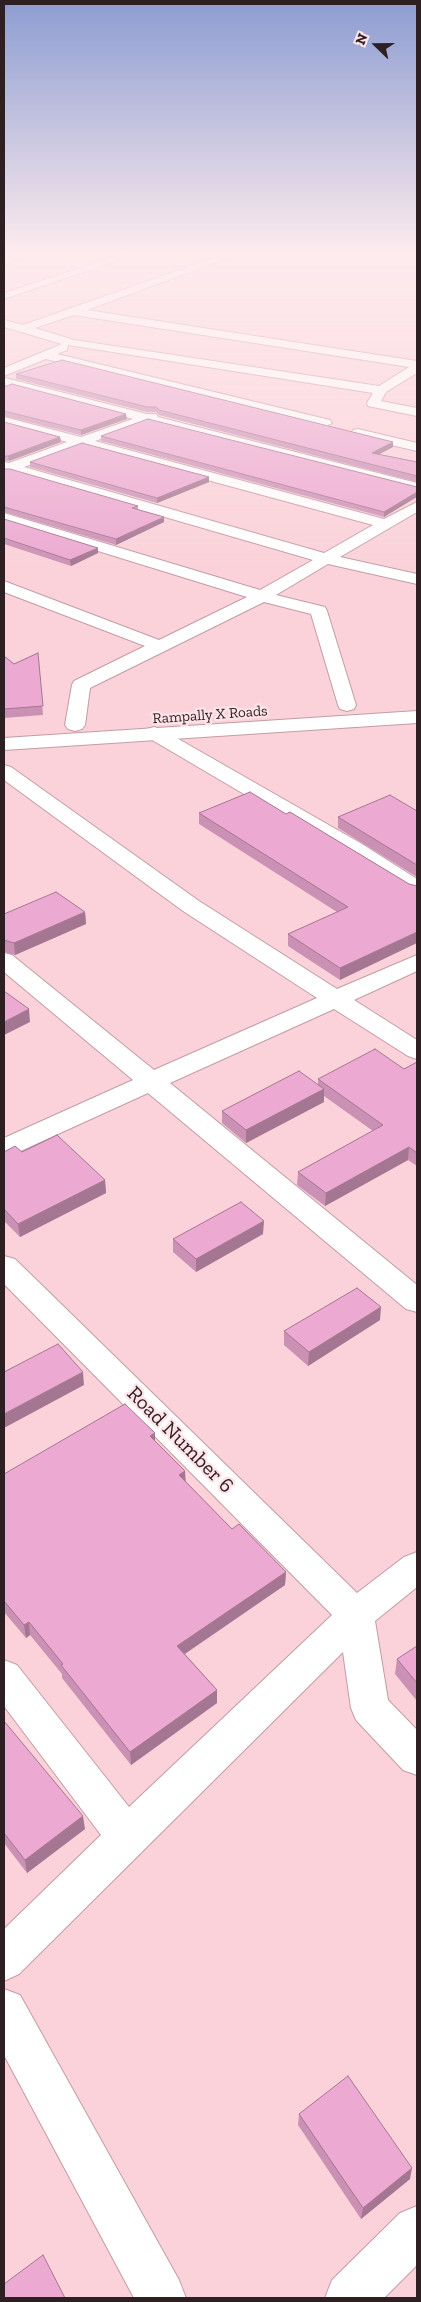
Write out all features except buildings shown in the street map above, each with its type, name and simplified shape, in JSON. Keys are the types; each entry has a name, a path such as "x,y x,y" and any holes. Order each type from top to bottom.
{"street":[{"path":"4,377 37,358"},
{"path":"63,358 325,423"},
{"path":"173,358 381,390"},
{"path":"306,379 338,358"},
{"path":"378,358 417,365"},
{"path":"417,368 381,390 373,402 414,412 417,429"},
{"path":"4,377 148,418 417,487"},
{"path":"184,405 212,395"},
{"path":"5,468 166,412"},
{"path":"4,421 386,524"},
{"path":"358,433 417,447"},
{"path":"5,468 327,559 417,579"},
{"path":"75,725 80,685 262,596 417,506"},
{"path":"4,517 262,596 319,610 347,706"},
{"path":"4,586 160,646"},
{"name":"Rampally X Roads","path":"4,730 347,706 417,703"},
{"path":"4,744 417,717"},
{"path":"154,733 346,844 417,889"},
{"path":"4,771 191,906 417,1052"},
{"path":"4,960 417,1301"},
{"path":"4,1148 152,1083 417,962"},
{"name":"Road Number 6","path":"4,1266 356,1614"},
{"path":"4,1959 126,1836 356,1614 417,1567"},
{"path":"356,1614 370,1708 417,1757"},
{"path":"4,1677 126,1836"},
{"path":"4,2011 161,2298"},
{"path":"350,2298 417,2230"}]}
